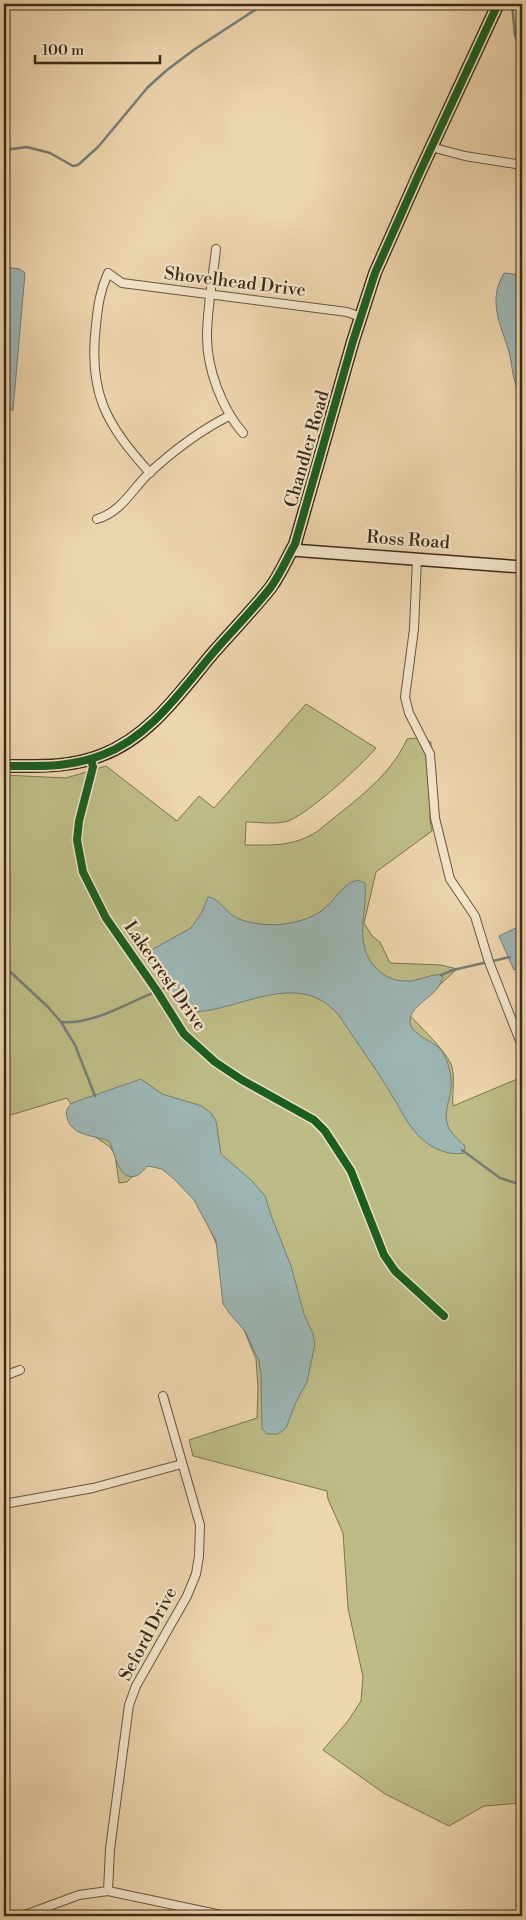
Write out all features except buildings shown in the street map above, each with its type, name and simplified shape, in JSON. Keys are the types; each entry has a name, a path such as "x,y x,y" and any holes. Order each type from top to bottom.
{"street":[{"name":"Chandler Road","path":"4,766 56,766 91,759 113,750 130,740 165,709 271,586 292,550 303,518 375,273 498,4"},
{"path":"431,147 465,156 522,165"},
{"path":"216,249 207,338 210,364 230,416 243,433"},
{"name":"Shovelhead Drive","path":"150,472 132,453 116,431 104,408 95,379 93,350 99,295 108,273 122,283 347,312 361,317"},
{"path":"97,519 113,513 150,472 185,443 210,426 230,416"},
{"name":"Ross Road","path":"292,550 417,558 522,568"},
{"path":"417,558 414,629 405,697 409,713 430,754 435,818 450,879 475,916 489,962 522,1046"},
{"name":"Lakecrest Drive","path":"91,759 93,767 78,832 78,851 83,872 106,918 157,991 184,1034 216,1062 242,1080 314,1120 325,1131 351,1171 384,1255 395,1271 444,1316"},
{"path":"4,1376 20,1370"},
{"name":"Seford Drive","path":"108,1891 110,1849 129,1705 136,1686 187,1596 196,1574 200,1540 200,1525 163,1396"},
{"path":"4,1504 93,1488 182,1464"},
{"path":"22,1916 79,1895 108,1891 226,1916"}],"shaded area":[{"path":"306,704 376,748 334,788 297,817 278,823 246,822 245,845 283,844 309,836 318,831 368,790 400,753 407,739 418,738 431,742 430,821 432,831 376,872 364,923 372,936 380,942 390,963 441,965 457,969 434,990 405,1010 445,1054 452,1067 453,1106 522,1077 522,1803 484,1806 449,1826 385,1794 323,1750 348,1721 361,1701 363,1677 348,1608 343,1533 328,1499 327,1491 193,1456 189,1440 257,1418 258,1387 256,1359 242,1325 222,1256 200,1208 182,1181 149,1160 127,1182 119,1183 115,1155 110,1147 91,1134 67,1098 4,1117 4,775 66,778 106,766 177,821 199,796 214,808"}],"water":[{"path":"4,267 20,269 25,273 13,410 4,410"},
{"path":"504,273 522,275 522,396 515,381 509,352 497,313 496,294"},
{"path":"357,880 365,883 363,939 365,949 369,959 377,969 389,978 401,981 443,975 437,988 415,1009 410,1020 414,1030 439,1047 446,1059 451,1081 446,1112 447,1121 451,1132 465,1146 464,1153 458,1154 442,1151 426,1143 414,1131 340,1016 320,999 304,994 288,993 271,995 220,1008 187,1012 182,1009 151,959 153,949 191,928 202,912 208,897 215,899 232,915 242,920 269,925 287,924 320,912 344,888"},
{"path":"522,925 522,968 514,970 499,936"},
{"path":"141,1079 162,1094 202,1106 211,1113 216,1121 221,1154 252,1181 265,1196 291,1266 304,1314 313,1334 315,1344 307,1382 296,1402 286,1428 278,1434 267,1434 262,1429 259,1361 245,1331 223,1304 216,1241 194,1200 162,1169 148,1166 136,1176 125,1174 118,1164 109,1141 78,1132 69,1124 66,1113 72,1103"}],"waterway":[{"path":"4,150 27,147 50,153 73,166 78,165 98,147 148,87 167,70 195,49 264,4"},
{"path":"512,4 515,35 522,56"},
{"path":"441,975 453,970 510,957"},
{"path":"4,966 48,1007 61,1022 75,1045 95,1096"},
{"path":"61,1022 74,1022 102,1015 171,986"},
{"path":"462,1150 500,1178 522,1185"}],"cycle path":[{"path":"4,766 53,765 78,762 102,755 135,737 164,711 275,582 295,544 353,341 375,273 498,4"},
{"path":"91,759 93,767 79,821 77,840 83,872 106,918 157,991 184,1034 215,1062 242,1080 314,1120 325,1131 351,1171 384,1255 395,1271 444,1316"}]}
